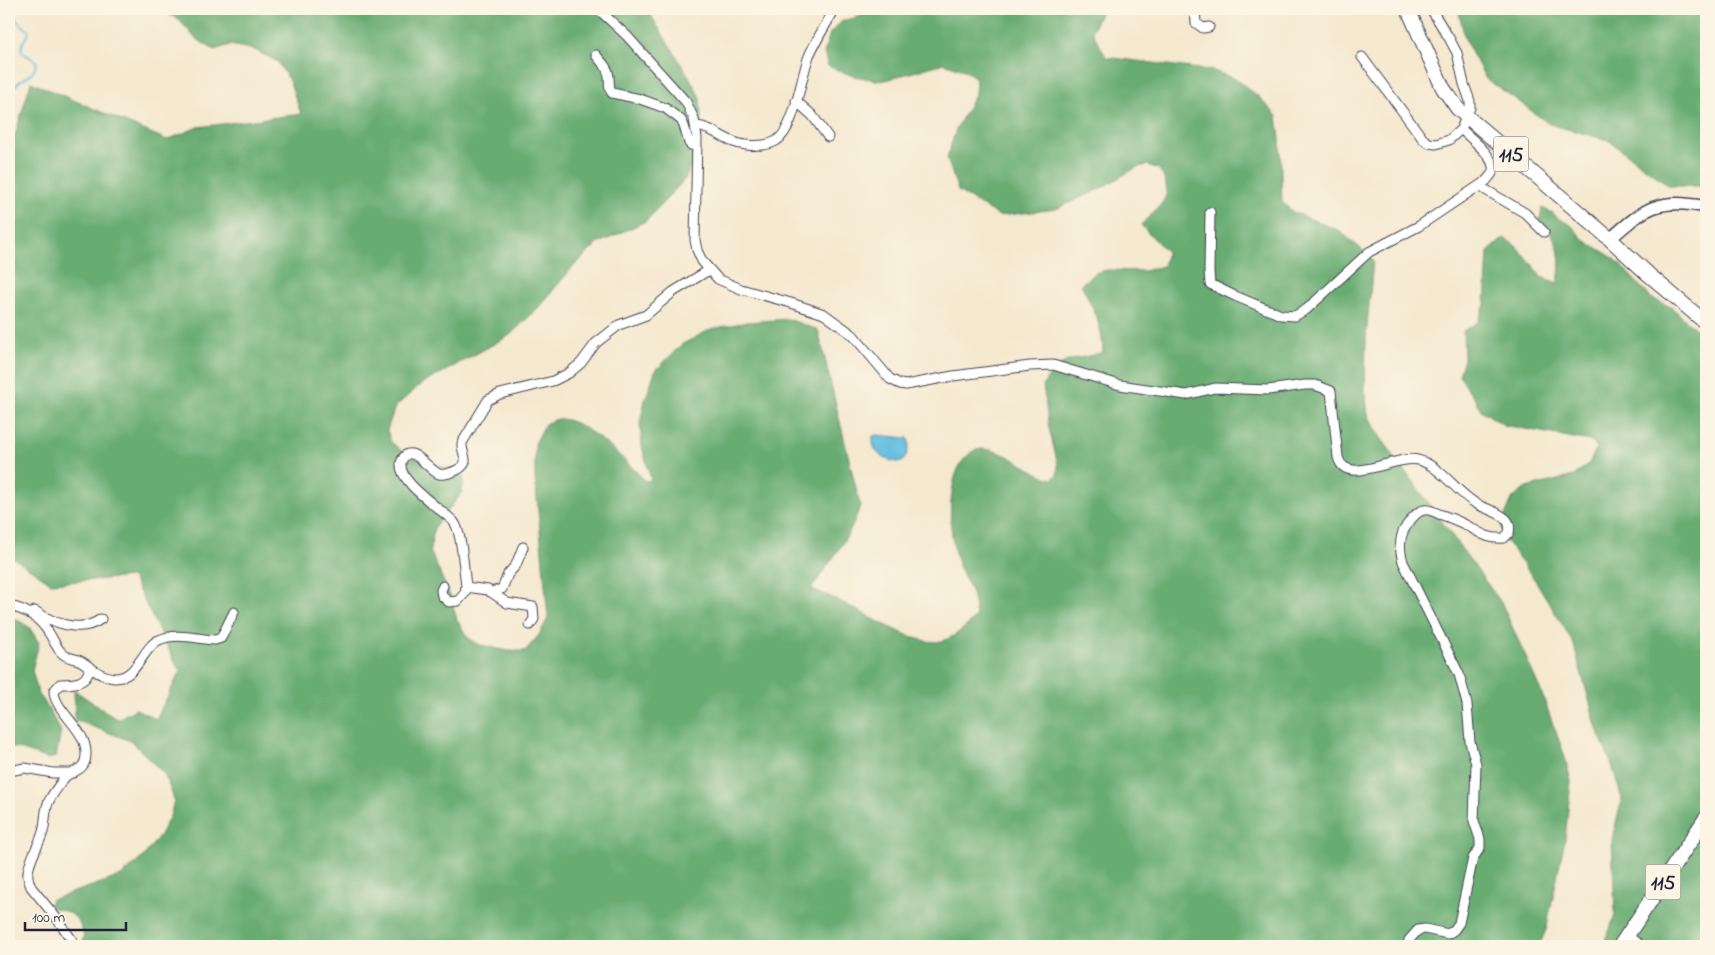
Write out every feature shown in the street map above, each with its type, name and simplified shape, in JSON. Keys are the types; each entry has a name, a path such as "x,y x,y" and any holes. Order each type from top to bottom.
{"highway":[{"name":"115","path":"1408,9 1443,88 1464,123 1610,239 1648,274 1706,322"},
{"name":"115","path":"1624,941 1706,818"}],"main road":[{"path":"1610,239 1654,206 1673,203 1706,207"}],"street":[{"path":"598,9 627,36 682,96 693,114 696,126 695,240 702,261 709,270 718,279 733,286 824,314 853,335 890,379 906,385 953,376 1030,366 1053,365 1120,385 1186,395 1215,388 1268,390 1305,385 1325,388 1331,391 1340,462 1347,470 1363,470 1408,458 1417,460 1432,467 1477,505 1494,511 1506,519 1509,524 1509,533 1504,538 1491,538 1476,532 1458,521 1431,510 1424,510 1415,515 1402,536 1400,552 1403,562 1459,674 1463,686 1467,704 1470,742 1476,764 1474,821 1480,839 1480,848 1473,858 1470,867 1457,927 1448,934 1425,929 1418,930 1408,946"},
{"path":"696,126 706,128 734,144 753,146 775,141 790,123 808,57 835,9"},
{"path":"1195,9 1196,23 1203,28 1209,27"},
{"path":"1362,57 1423,139 1429,143 1443,143 1464,123 1470,108 1470,101 1456,53 1449,38 1430,9"},
{"path":"596,55 607,68 610,77 609,90 612,93 640,99 665,108 681,120 689,143 696,146"},
{"path":"796,101 812,115 828,137"},
{"path":"1210,212 1210,284 1272,313 1295,316 1307,309 1368,252 1419,226 1479,186 1491,175 1493,165 1464,123"},
{"path":"1479,186 1525,213 1544,232"},
{"path":"443,586 440,592 449,602 458,601 463,596 466,587 458,528 453,521 409,481 402,470 404,457 416,454 438,474 449,474 461,468 465,461 461,448 462,443 488,400 500,394 553,381 569,373 578,367 596,343 619,325 646,315 673,292 709,270"},
{"path":"466,587 490,592 500,590 508,574 516,565 523,547"},
{"path":"490,592 504,602 533,607 534,619 530,625"},
{"path":"9,606 19,608 44,626 60,652 65,656 80,661 103,675 119,678 140,664 150,646 161,638 181,636 215,640 221,638 234,612"},
{"path":"26,612 31,609 43,617 68,626 89,625 101,619"},
{"path":"76,946 31,886 28,880 28,872 42,834 48,801 67,775 80,768 86,757 85,743 78,730 55,699 53,693 60,684 76,683 85,679 89,674 89,668"},
{"path":"9,771 25,768 53,773 75,772"},
{"path":"1624,941 1642,946"}],"green space":[{"path":"161,9 647,9 690,78 700,98 702,132 686,178 646,221 597,244 571,269 541,305 510,335 420,385 395,407 387,430 391,442 408,456 455,470 464,478 462,493 434,528 430,551 451,598 457,620 467,637 480,645 509,651 525,651 539,635 548,618 535,477 535,444 545,424 560,419 581,426 606,443 645,481 651,480 642,446 640,423 645,400 655,371 681,345 711,329 747,322 788,319 818,330 860,505 846,538 811,589 907,635 932,642 942,641 956,634 976,617 972,594 958,563 951,526 953,484 957,472 966,457 976,450 983,449 1002,454 1043,476 1052,479 1057,475 1058,465 1049,428 1043,385 1053,371 1065,362 1103,352 1099,325 1081,284 1095,273 1107,270 1144,271 1163,266 1167,252 1141,225 1164,200 1166,187 1164,179 1159,169 1148,165 1137,167 1100,189 1056,209 999,216 958,191 947,158 956,129 975,95 976,78 964,70 944,63 882,81 853,76 828,66 824,53 830,33 842,21 888,9 1102,9 1092,31 1106,57 1214,71 1236,79 1259,97 1277,116 1280,139 1282,202 1293,212 1338,230 1373,261 1366,338 1365,389 1368,415 1381,438 1502,604 1540,689 1564,754 1571,781 1565,839 1546,930 1539,946 288,946 285,940 275,937 273,946 80,946 84,937 79,923 73,915 49,907 51,900 121,876 143,857 160,835 171,814 174,799 165,775 131,741 75,720 74,690 117,719 136,709 156,719 180,672 132,577 51,583 9,555 9,155 31,82 167,140 198,127 301,114 290,82 278,62 255,50 230,45 214,50 195,38 180,21"},
{"path":"1458,9 1706,9 1706,186 1670,186 1608,140 1549,124 1486,79 1466,42"},
{"path":"1542,208 1571,225 1584,240 1615,259 1651,298 1671,307 1706,338 1706,925 1702,931 1705,946 1604,946 1615,915 1612,839 1622,799 1611,763 1597,729 1573,642 1537,583 1504,538 1501,525 1512,499 1526,488 1574,476 1590,462 1597,447 1590,441 1504,425 1482,411 1459,375 1464,359 1463,331 1478,322 1485,305 1488,252 1504,238 1516,246 1541,277 1558,283 1560,265 1558,249 1552,234 1540,221"},
{"path":"9,615 29,627 39,643 32,670 39,697 42,698 61,731 56,757 48,759 9,747"}],"water":[{"path":"873,436 908,438 908,451 902,462 885,459 877,452 874,448"}],"waterway":[{"path":"9,95 18,83 32,73 37,62 22,52 22,44 29,33 16,20 15,9"}]}
